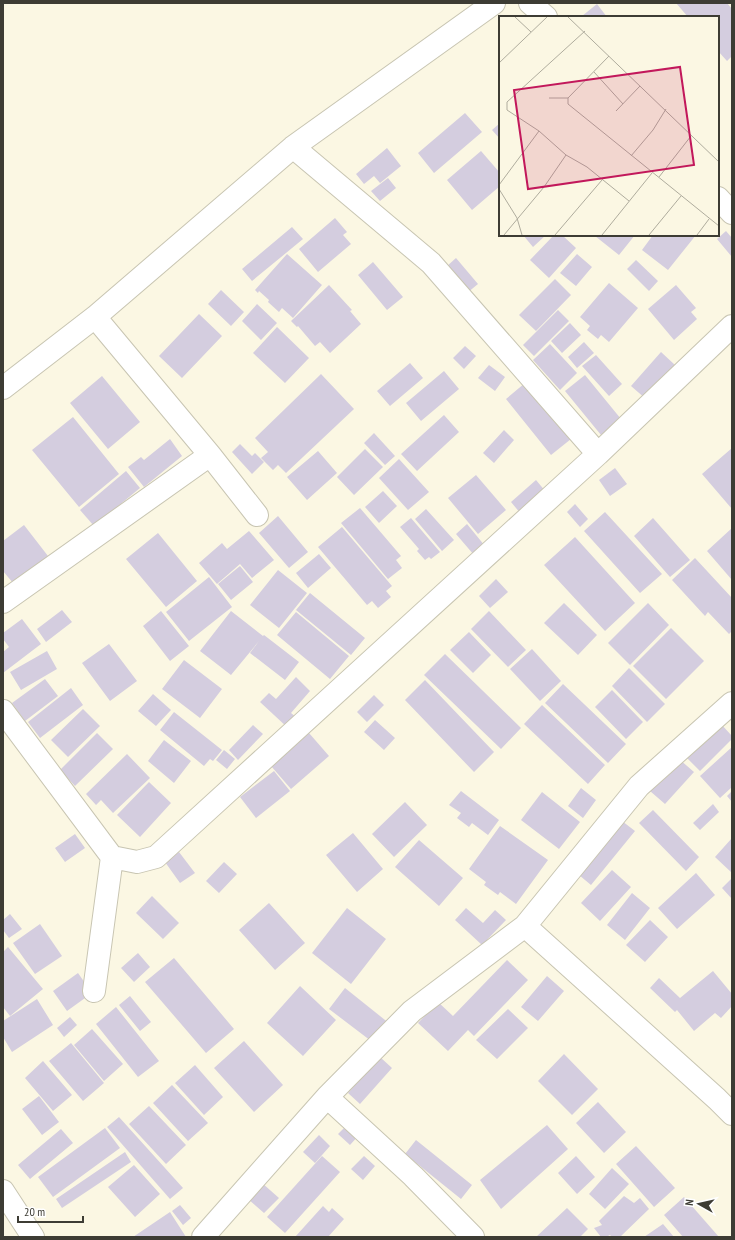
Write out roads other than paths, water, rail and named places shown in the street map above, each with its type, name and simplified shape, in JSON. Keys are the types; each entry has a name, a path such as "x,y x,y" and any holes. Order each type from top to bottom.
{"street":[{"path":"3,388 95,317 293,147 494,3"},
{"path":"530,3 545,16"},
{"path":"547,3 553,16"},
{"path":"293,147 431,263 598,454"},
{"path":"719,199 732,213"},
{"path":"95,317 210,455 257,515"},
{"path":"3,711 112,857 137,862 156,857 598,454 732,326"},
{"path":"3,602 210,455"},
{"path":"203,1237 327,1097 412,1011 525,926 639,786 732,703"},
{"path":"94,990 112,857"},
{"path":"525,926 732,1114"},
{"path":"327,1097 413,1176 473,1237"},
{"path":"3,1191 33,1237"}]}
